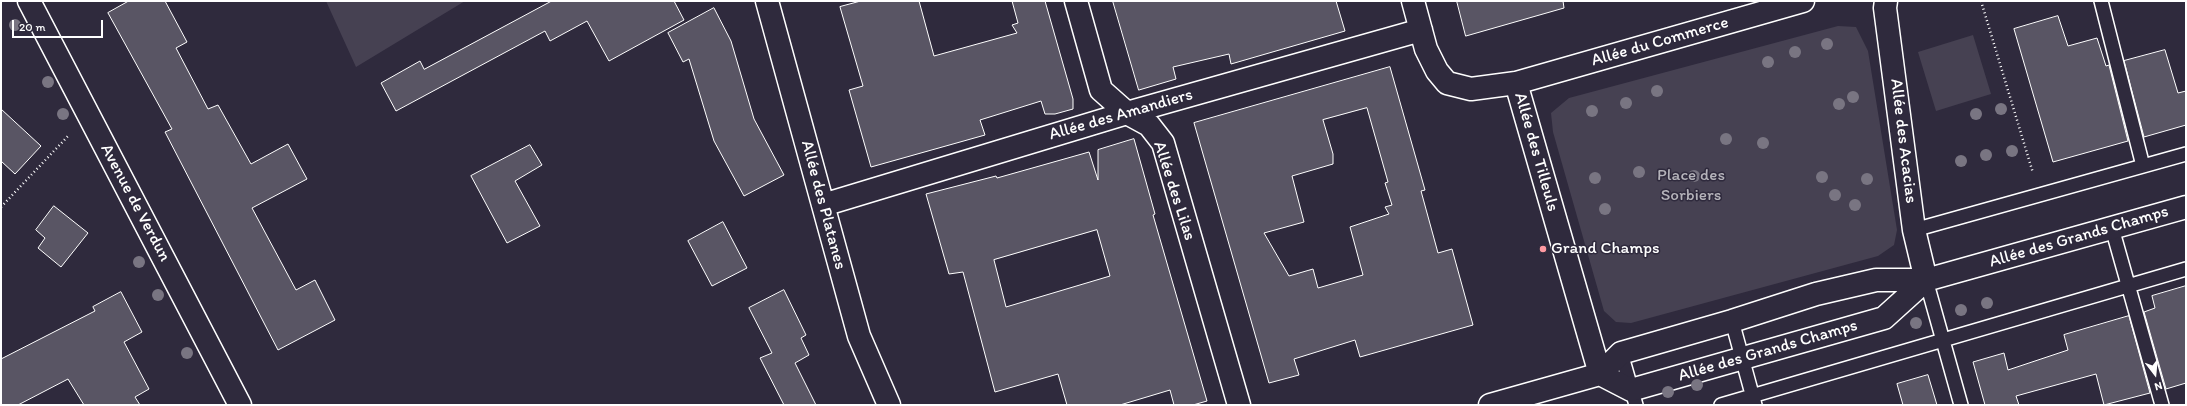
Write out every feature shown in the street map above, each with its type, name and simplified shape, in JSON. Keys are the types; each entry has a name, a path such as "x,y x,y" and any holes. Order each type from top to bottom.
{"street":[{"name":"Avenue de Verdun","path":"29,1 240,405"},
{"name":"Allée des Platanes","path":"767,1 859,336 889,405"},
{"name":"Allée des Lilas","path":"1076,1 1101,90 1127,113 1149,125 1163,143 1239,405"},
{"name":"Allée des Tilleuls","path":"1413,1 1430,56 1437,70 1447,83 1471,88 1516,83 1600,374"},
{"name":"Allée du Commerce","path":"1516,83 1804,1"},
{"name":"Allée des Acacias","path":"1886,1 1885,8 1914,230 1926,280"},
{"name":"Allée des Amandiers","path":"823,204 1127,113 1421,30"},
{"name":"Allée des Grands Champs","path":"1490,405 1536,399 1600,374 1621,353 1732,321 1816,294 1876,280 1926,280 2186,207"},
{"name":"Allée des Grands Champs","path":"1634,397 1742,358 1884,318 1926,280"},
{"path":"1600,374 1634,397"}],"lane":[{"path":"2101,1 2143,166"},
{"path":"1914,230 2186,154"},
{"path":"2112,228 2130,286 2162,405"},
{"path":"1721,405 1754,401 1944,341 2186,269"},
{"path":"1926,280 1961,405"},
{"path":"1732,321 1754,401"},
{"path":"1621,353 1634,397"}],"path":[{"path":"1981,1 2039,195"},
{"path":"1,208 88,114"}],"green space":[{"path":"326,1 465,1 356,67"},
{"name":"Place des Sorbiers","path":"1838,26 1856,27 1868,51 1897,230 1894,245 1878,256 1631,323 1616,322 1604,311 1553,132 1551,113 1569,98"},
{"path":"1973,35 1991,94 1936,111 1918,52"}],"building":[{"path":"129,1 165,1 187,42 176,48 208,109 218,105 251,164 288,144 307,179 252,208 296,290 315,280 335,320 278,350 165,132 172,129 108,13"},
{"path":"552,1 674,1 684,20 609,61 587,21 550,41 545,31 396,111 381,83 420,61 424,69"},
{"path":"861,1 919,1 934,56 1017,33 1012,25 1018,23 1012,1 1045,1 1073,99 1073,109 1055,114 1045,114 1041,101 980,120 985,135 871,167 849,90 863,86 840,7"},
{"path":"1113,1 1336,1 1345,31 1231,64 1229,54 1173,67 1176,79 1139,90"},
{"path":"1457,1 1563,1 1564,8 1466,36"},
{"path":"714,8 731,41 754,119 784,175 744,196 714,141 689,59 683,62 668,33"},
{"path":"2058,16 2068,46 2097,38 2106,66 2109,65 2128,141 2053,162 2014,29"},
{"path":"2165,50 2178,93 2186,91 2186,125 2144,137 2124,61"},
{"path":"1390,67 1425,190 1421,191 1438,253 1452,249 1473,325 1360,357 1355,340 1294,359 1299,375 1269,383 1194,123","holes":["1367,108 1388,182 1385,183 1392,205 1385,207 1389,214 1350,227 1363,275 1318,288 1313,269 1289,276 1264,233 1304,222 1292,176 1333,164 1333,154 1323,120"]},
{"path":"1,109 41,146 15,174 1,161"},
{"path":"1134,139 1155,214 1153,215 1207,401 1193,405 1174,405 1170,390 1120,405 1067,405 1058,374 995,392 963,272 949,274 926,194 996,176 997,178 1089,152 1098,180 1098,150","holes":["1097,230 1110,276 1006,307 994,260"]},
{"path":"530,145 542,165 515,181 540,226 507,243 471,176"},
{"path":"54,206 88,233 61,267 38,248 45,238 36,230"},
{"path":"723,222 747,268 712,286 688,241"},
{"path":"2186,286 2186,383 2166,389 2144,312 2155,308 2152,296"},
{"path":"784,290 806,335 801,338 809,355 795,363 816,405 784,405 760,358 772,353 749,308"},
{"path":"121,292 142,332 124,342 149,389 135,397 140,405 84,405 68,379 18,405 1,405 1,359 95,311 93,307"},
{"path":"2129,316 2150,393 2104,405 2096,374 2016,396 2019,405 1985,405 1973,362 2004,353 2008,370 2068,350 2064,335"},
{"path":"1928,375 1937,405 1903,405 1897,384"}],"place":[{"name":"Grand Champs","path":"1543,249"}]}
